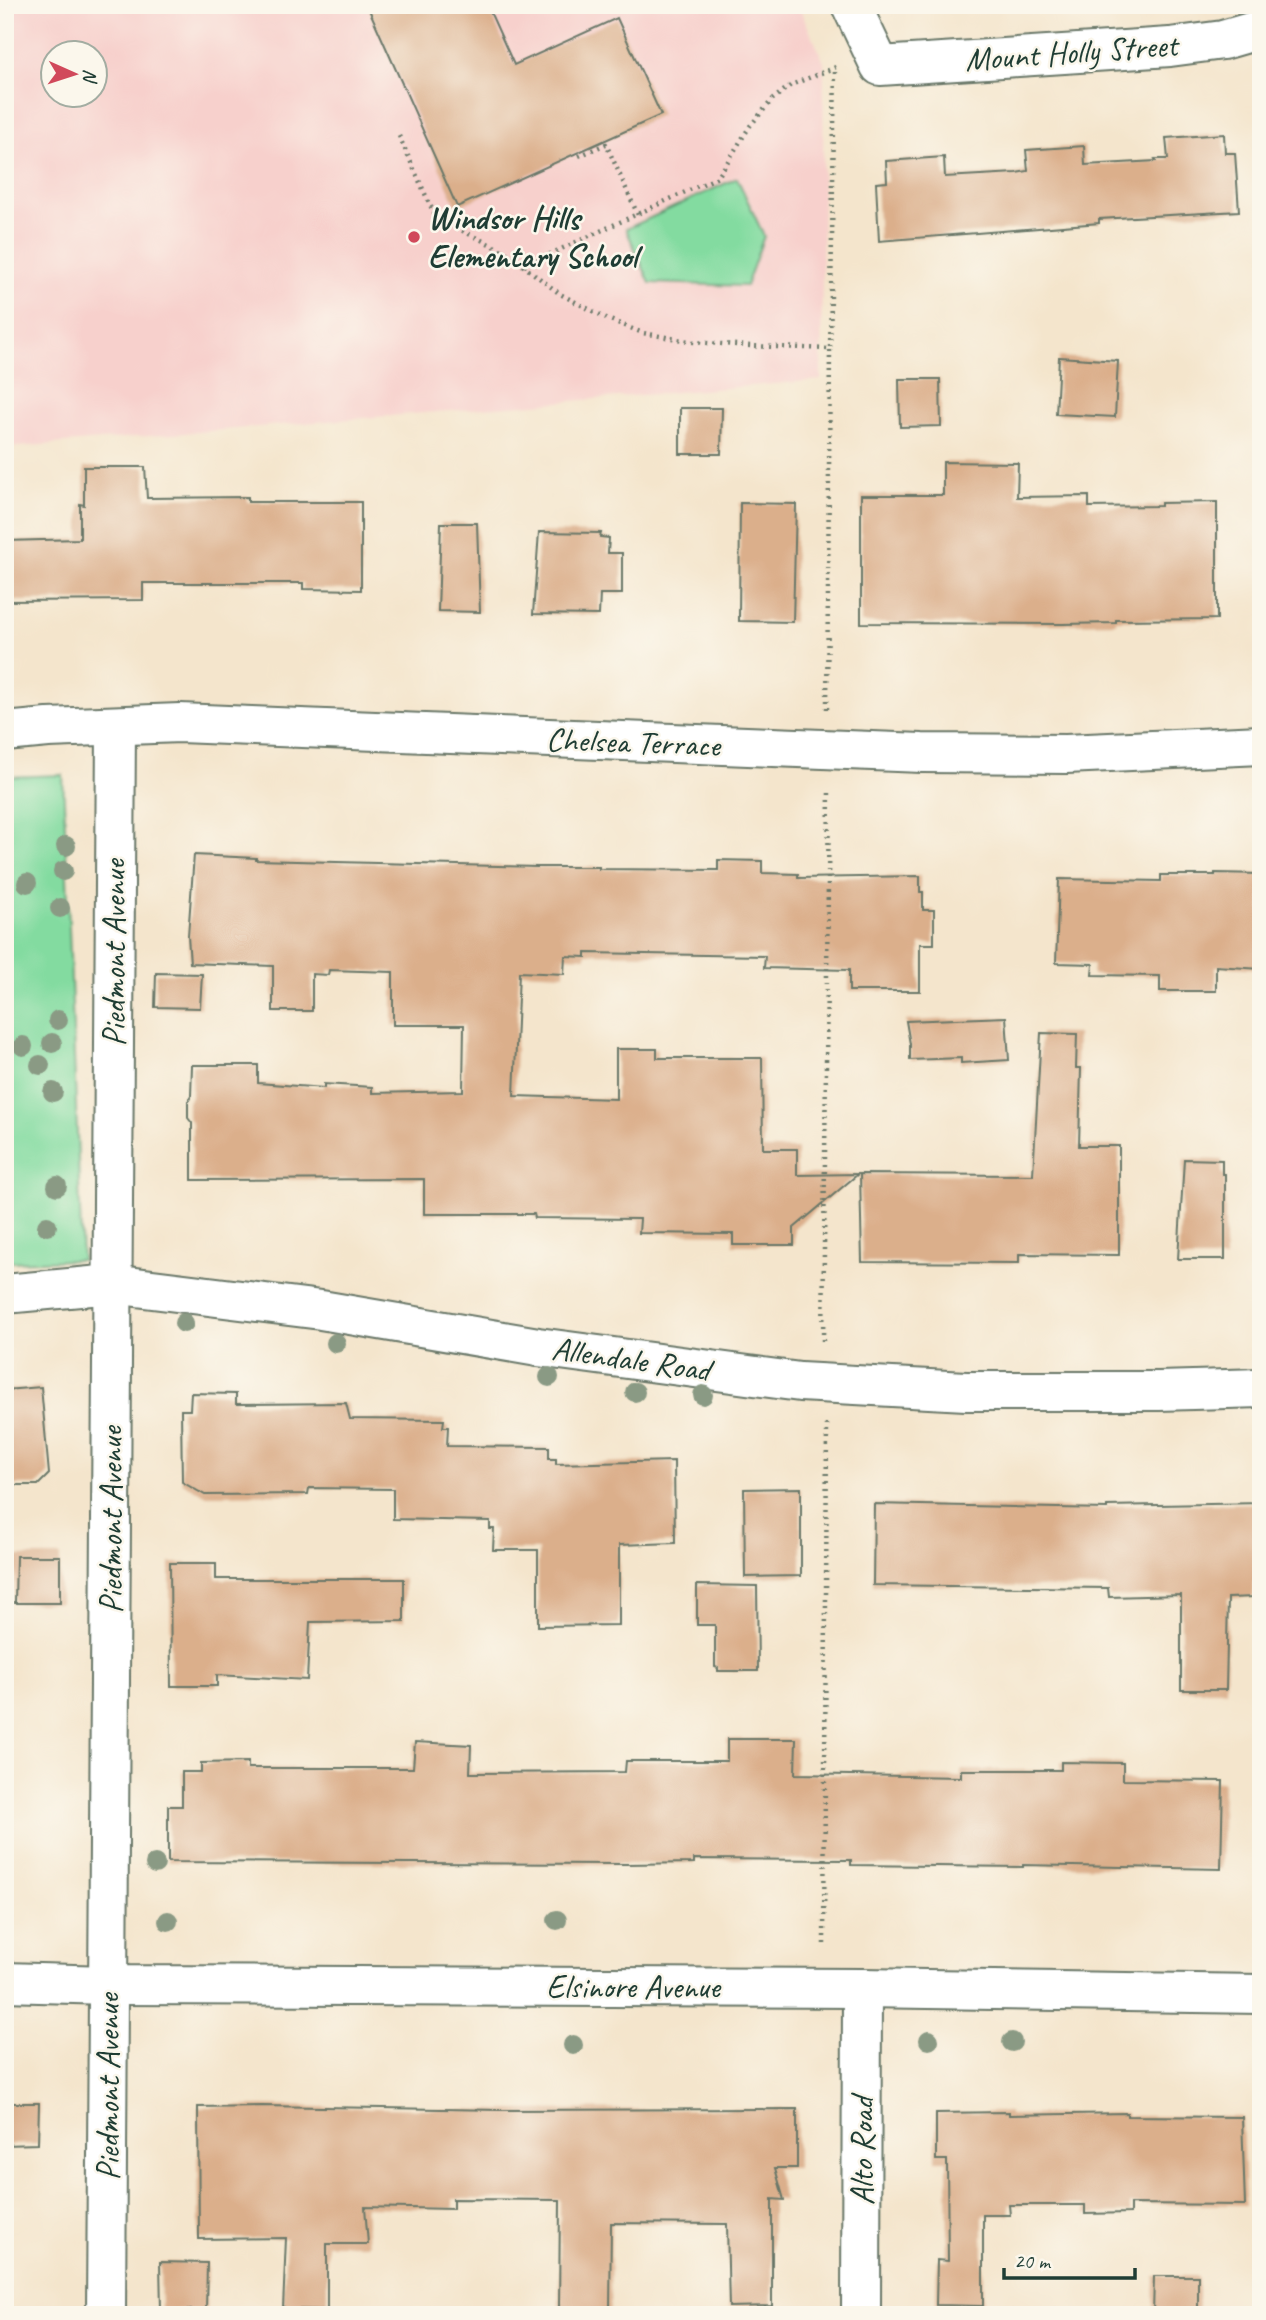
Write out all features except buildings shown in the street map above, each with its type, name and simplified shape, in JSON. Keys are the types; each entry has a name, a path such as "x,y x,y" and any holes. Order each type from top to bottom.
{"street":[{"name":"Mount Holly Street","path":"851,5 880,66 1170,47 1223,40 1261,29"},
{"name":"Chelsea Terrace","path":"5,732 180,723 922,753 1066,754 1261,745"},
{"name":"Piedmont Avenue","path":"106,2315 116,726"},
{"name":"Allendale Road","path":"5,1294 112,1284 321,1310 538,1347 800,1382 966,1391 1261,1388"},
{"name":"Elsinore Avenue","path":"5,1982 108,1985 862,1988 1261,1994"},
{"name":"Alto Road","path":"861,2315 862,1988"}],"path":[{"path":"524,266 718,177 750,126 773,99 791,85 837,66 833,79 827,712"},
{"path":"399,136 436,218 491,243 561,294 610,320 643,333 708,343 830,349"},
{"path":"579,156 607,144 638,215"},
{"path":"823,1347 829,778"},
{"path":"824,1944 828,1423"}],"shaded area":[{"name":"Windsor Hills Elementary School","path":"5,5 798,5 824,62 821,380 5,448"}],"green space":[{"path":"737,178 764,236 746,286 650,283 626,229"},
{"path":"63,775 82,1260 5,1262 5,777"}],"place":[{"name":"Windsor Hills Elementary School","path":"414,237"}]}
